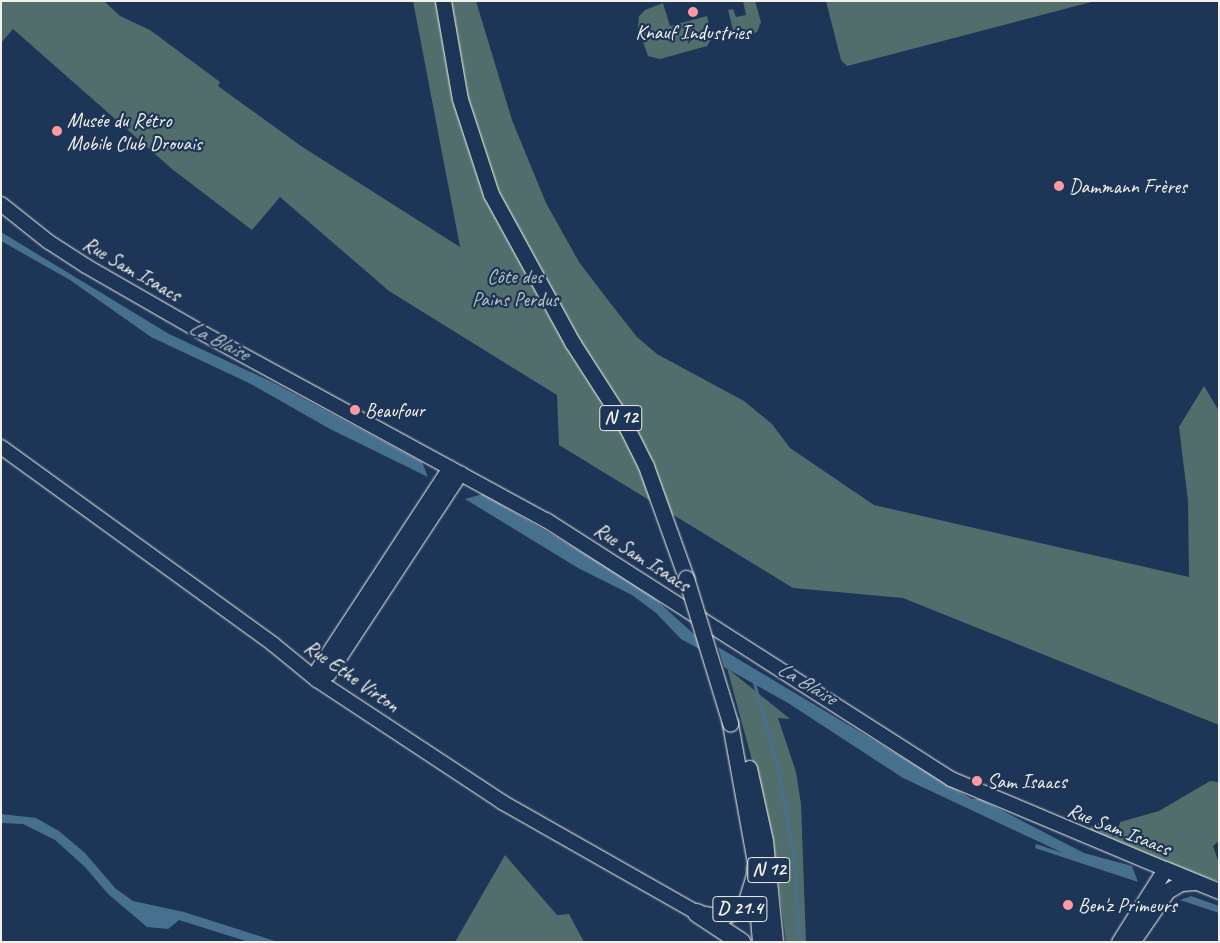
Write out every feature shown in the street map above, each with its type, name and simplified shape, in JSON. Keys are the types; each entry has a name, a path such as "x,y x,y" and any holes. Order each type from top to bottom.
{"highway":[{"name":"N 12","path":"756,868 762,942"},
{"name":"D 21.4","path":"697,913 741,942"}],"main road":[{"name":"N 12","path":"443,1 454,72 479,162 491,194 531,269 642,458 691,582 734,726 765,841 775,942"},
{"name":"Rue Sam Isaacs","path":"1,204 49,242 212,338 546,520 951,779 1219,891"},
{"name":"Rue Ethe Virton","path":"1,447 274,644 322,674 356,703 502,802 697,913"},
{"path":"322,674 456,470"},
{"name":"N 12","path":"734,726 756,868"},
{"name":"D 21.4","path":"697,913 722,917 739,910 746,901 756,868"},
{"path":"1157,904 1169,871"},
{"path":"1119,942 1169,871"},
{"path":"1132,942 1157,904 1173,886 1195,882"}],"green space":[{"name":"Côte des Pains Perdus","path":"1,1 104,1 120,16 150,30 220,82 218,86 301,146 460,247 413,1 476,1 512,120 546,203 579,262 637,337 657,354 744,401 772,424 790,448 874,505 1189,577 1188,501 1179,427 1204,386 1219,411 1219,725 903,598 793,588 559,445 557,395 389,291 280,197 252,230 172,169 13,29 1,43"},
{"path":"743,1 755,1 761,22 757,32 739,38 734,34 728,10 733,9 736,17 746,15"},
{"path":"826,1 1095,1 847,66 841,60"},
{"path":"663,3 670,26 707,16 712,38 707,46 660,59 648,56 638,27 639,16 645,10"},
{"path":"727,668 790,719 778,718 796,772 801,804 806,942 786,942 772,834"},
{"path":"1210,781 1219,782 1219,841 1213,846 1219,863 1219,881 1199,876 1088,830 1096,823 1119,826 1120,822 1159,811"},
{"path":"505,855 557,915 569,914 584,942 455,942"}],"water":[{"path":"1,232 169,334 272,382 422,462 428,477 330,429 251,384 151,337 70,280 1,241"},
{"path":"483,494 643,588 696,636 703,651 681,639 656,613 632,595 578,568 465,499"},
{"path":"718,647 972,799 980,799 1084,853 1132,866 1138,882 1035,848 1036,844 1063,853 903,778 788,703 724,667"},
{"path":"1,814 36,818 59,831 85,853 115,888 133,901 184,912 278,942 249,942 179,920 168,929 147,927 108,894 85,867 55,840 23,824 1,823"},
{"path":"1191,896 1219,906 1219,913 1180,900"}],"waterway":[{"path":"754,681 778,767 794,858 800,942"}],"place":[{"name":"Knauf Industries","path":"693,12"},
{"name":"Musée du Rétro Mobile Club Drouais","path":"57,131"},
{"name":"Dammann Frères","path":"1059,186"},
{"name":"Beaufour","path":"355,410"},
{"name":"Sam Isaacs","path":"977,781"},
{"name":"Ben'z Primeurs","path":"1068,905"}],"water label":[{"name":"La Blaise","path":"219,340"},
{"name":"La Blaise","path":"807,683"}]}
